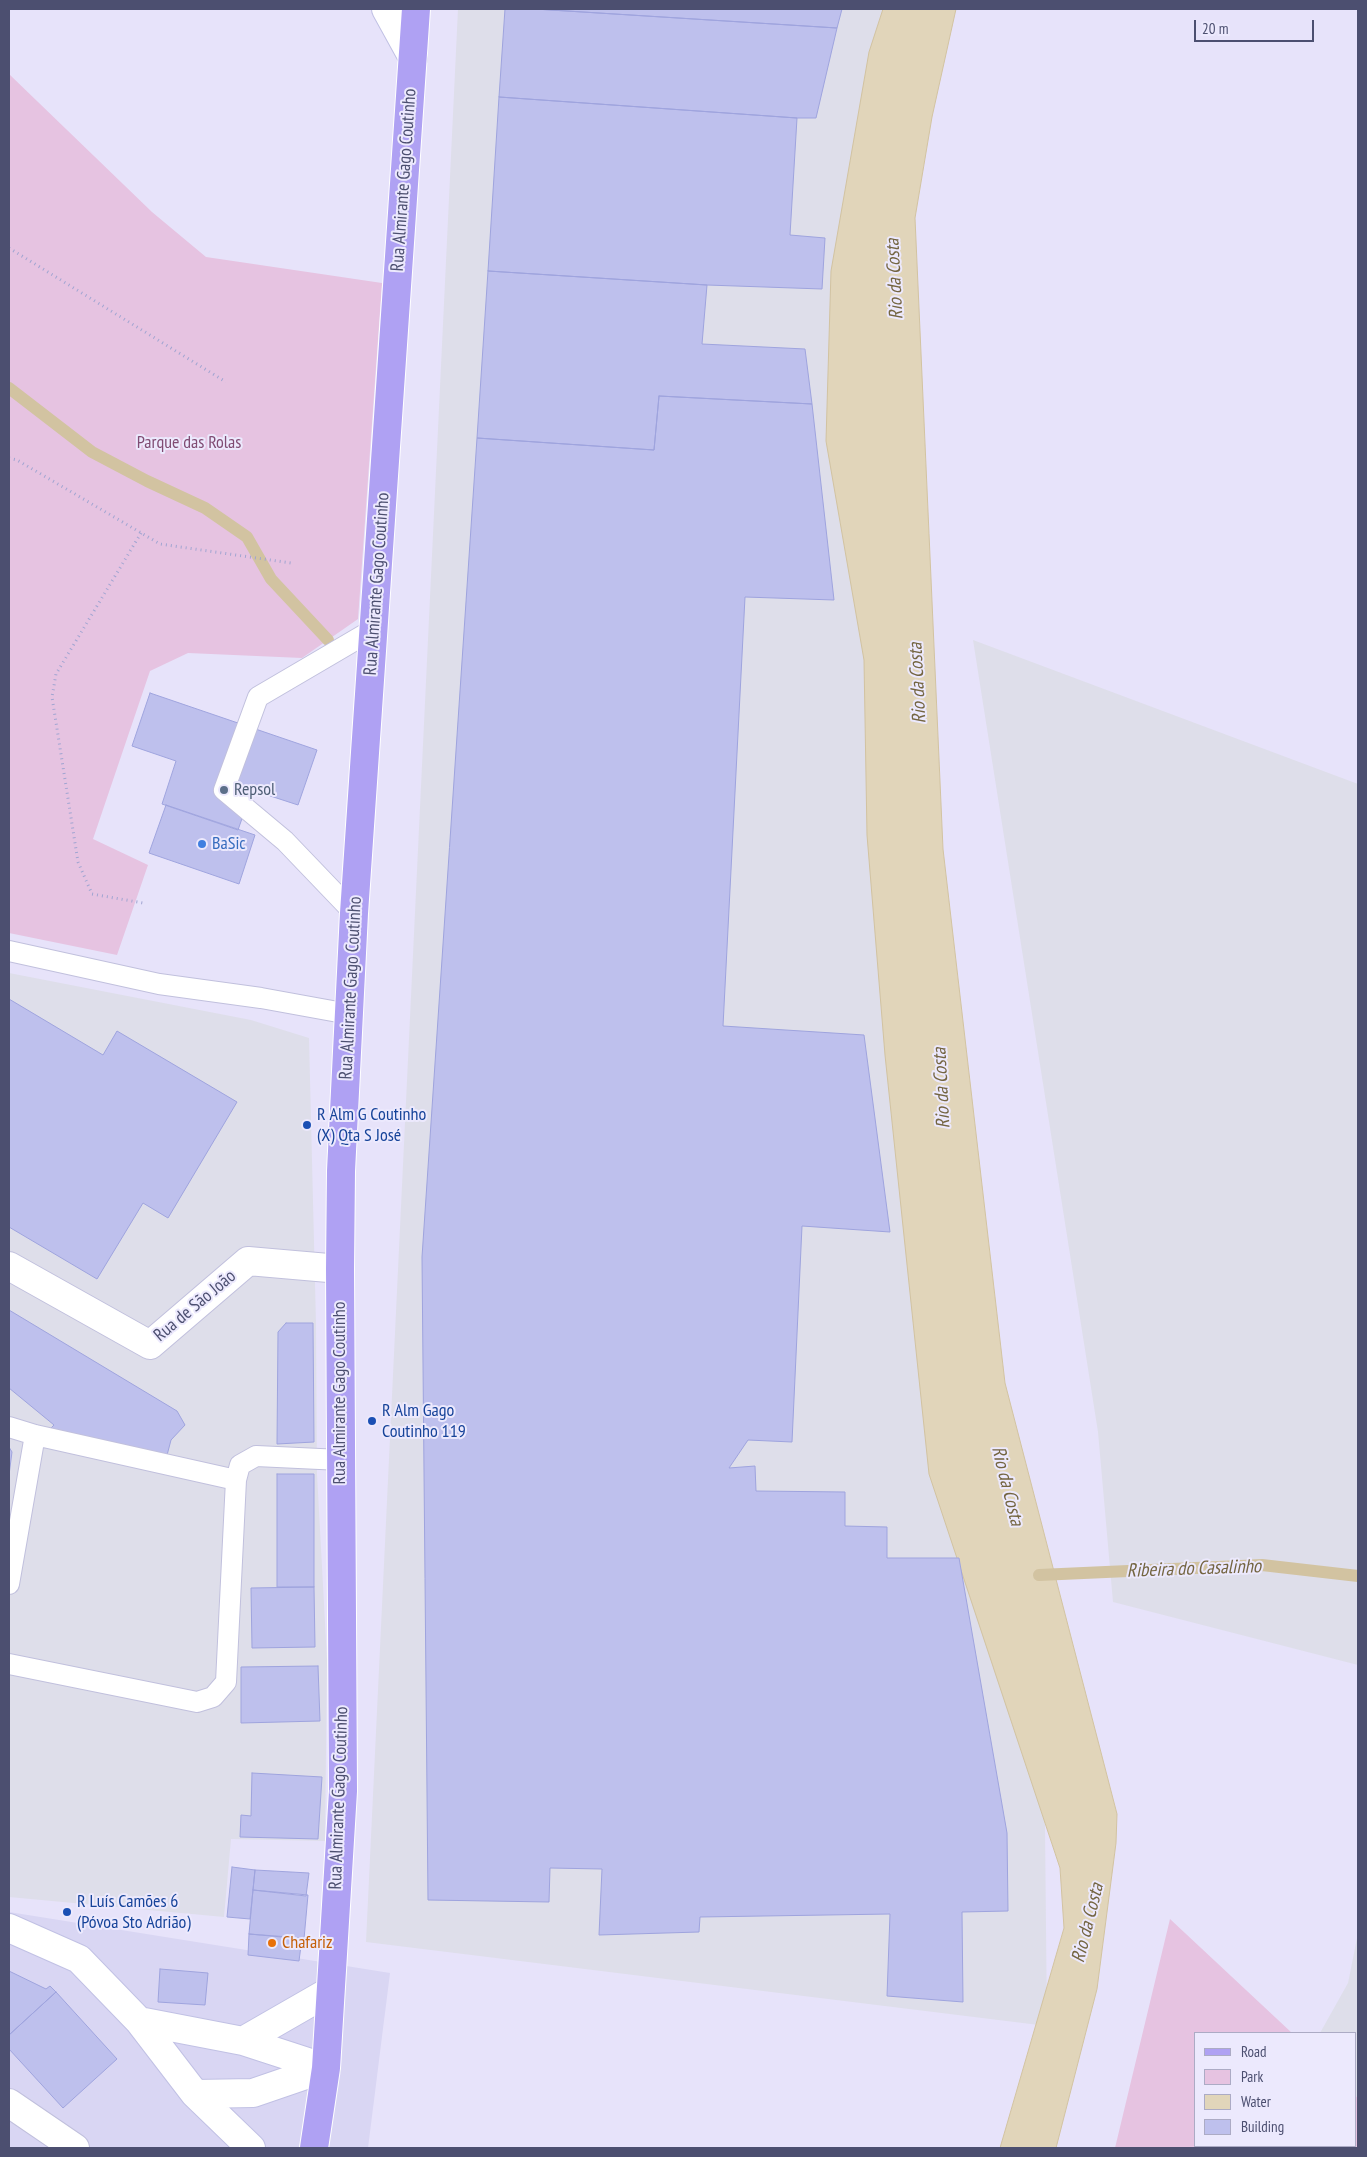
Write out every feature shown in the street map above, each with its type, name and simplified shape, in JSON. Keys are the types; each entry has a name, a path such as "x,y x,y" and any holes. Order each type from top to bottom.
{"main road":[{"name":"Rua Almirante Gago Coutinho","path":"314,2148 326,2068 343,1791 341,1171 354,913 416,9"}],"street":[{"path":"386,9 413,58"},
{"name":"Rua de São João","path":"9,1266 150,1345 248,1262 340,1269"},
{"path":"9,1928 79,1959 140,2021 195,2094 251,2148"},
{"path":"243,2041 330,1990"},
{"path":"140,2021 243,2041 326,2068"},
{"path":"195,2094 252,2093 326,2068"},
{"path":"9,2103 75,2148"}],"lane":[{"path":"354,913 285,841 224,790 258,698 374,628"},
{"path":"9,951 159,984 261,998 349,1014"},
{"path":"9,1427 35,1435 236,1480"},
{"path":"9,1584 35,1435"},
{"path":"9,1664 196,1702 213,1697 226,1682 236,1480 240,1465 256,1456 341,1460"}],"path":[{"path":"9,248 226,382"},
{"path":"9,458 16,460 160,544 291,563"},
{"path":"140,533 56,674 52,698 78,862 92,894 143,903"}],"shaded area":[{"path":"458,9 924,9 861,230 1044,1728 1047,2026 366,1942"},
{"path":"973,640 1358,784 1358,1665 1113,1602 1098,1432"},
{"path":"9,973 251,1020 309,1038 316,1324 317,1474 327,1660 325,1841 231,1839 224,1917 9,1897"},
{"path":"9,1912 390,1973 368,2148 9,2148"},
{"path":"1358,1933 1358,2099 1357,2032 1321,2032 1348,1983"}],"green space":[{"name":"Parque das Rolas","path":"9,74 152,212 206,257 382,283 358,619 302,658 188,653 150,671 93,839 148,865 117,955 9,933"},
{"path":"1170,1919 1291,2032 1194,2032 1194,2147 1357,2147 1357,2098 1358,2099 1358,2148 1115,2148"}],"water":[{"name":"Rio da Costa","path":"883,9 956,9 932,117 915,218 943,849 1005,1383 1117,1814 1116,1843 1097,1989 1056,2148 1000,2148 1064,1928 1060,1868 929,1474 885,1055 867,835 864,660 826,441 831,271 869,52"}],"building":[{"path":"505,9 535,9 837,28 816,118 797,118 499,97"},
{"path":"535,9 842,9 837,28"},
{"path":"499,97 797,118 790,235 825,238 822,289 707,285 488,271"},
{"path":"488,271 707,285 702,344 805,349 812,404 659,396 654,450 477,438"},
{"path":"659,396 812,404 834,600 745,597 723,1026 864,1035 890,1232 802,1226 792,1442 748,1440 729,1468 755,1466 756,1491 845,1492 845,1526 887,1527 887,1558 959,1558 1007,1833 1008,1911 962,1912 963,2002 887,1996 890,1914 700,1917 699,1932 599,1935 602,1869 550,1868 549,1902 428,1900 422,1257 477,438 654,450"},
{"path":"150,693 317,750 298,805 252,790 238,830 162,804 176,761 132,746"},
{"name":"BaSic","path":"166,805 255,835 239,884 149,853"},
{"path":"9,999 103,1055 117,1031 237,1102 168,1218 143,1203 97,1279 9,1227"},
{"path":"9,1310 177,1411 185,1425 171,1440 166,1459 49,1430 54,1425 9,1388"},
{"path":"286,1323 313,1323 314,1442 277,1444 278,1332"},
{"path":"9,1447 12,1452 9,1475"},
{"path":"277,1474 314,1474 314,1587 277,1587"},
{"path":"314,1587 315,1647 252,1648 251,1588"},
{"path":"318,1666 320,1721 241,1723 241,1667"},
{"path":"252,1773 322,1777 318,1839 240,1837 241,1815 251,1816"},
{"path":"232,1867 255,1870 250,1919 227,1917"},
{"path":"255,1870 309,1873 306,1896 253,1890"},
{"path":"253,1890 308,1895 304,1939 249,1934"},
{"path":"249,1934 302,1938 299,1961 248,1955"},
{"path":"160,1969 208,1973 205,2005 158,2002"},
{"path":"9,1971 46,1989 50,1986 56,1992 9,2035"},
{"path":"56,1992 117,2059 63,2108 9,2049 9,2035"}],"waterway":[{"path":"9,388 92,452 147,481 205,508 247,537 271,579 328,640"},
{"name":"Ribeira do Casalinho","path":"1039,1575 1262,1565 1358,1576"}],"place":[{"name":"Repsol","path":"224,790"},
{"name":"BaSic","path":"202,844"},
{"name":"R Alm G Coutinho (X) Qta S José","path":"307,1125"},
{"name":"R Alm Gago Coutinho 119","path":"372,1421"},
{"name":"R Luís Camões 6 (Póvoa Sto Adrião)","path":"67,1912"},
{"name":"Chafariz","path":"272,1943"}]}
